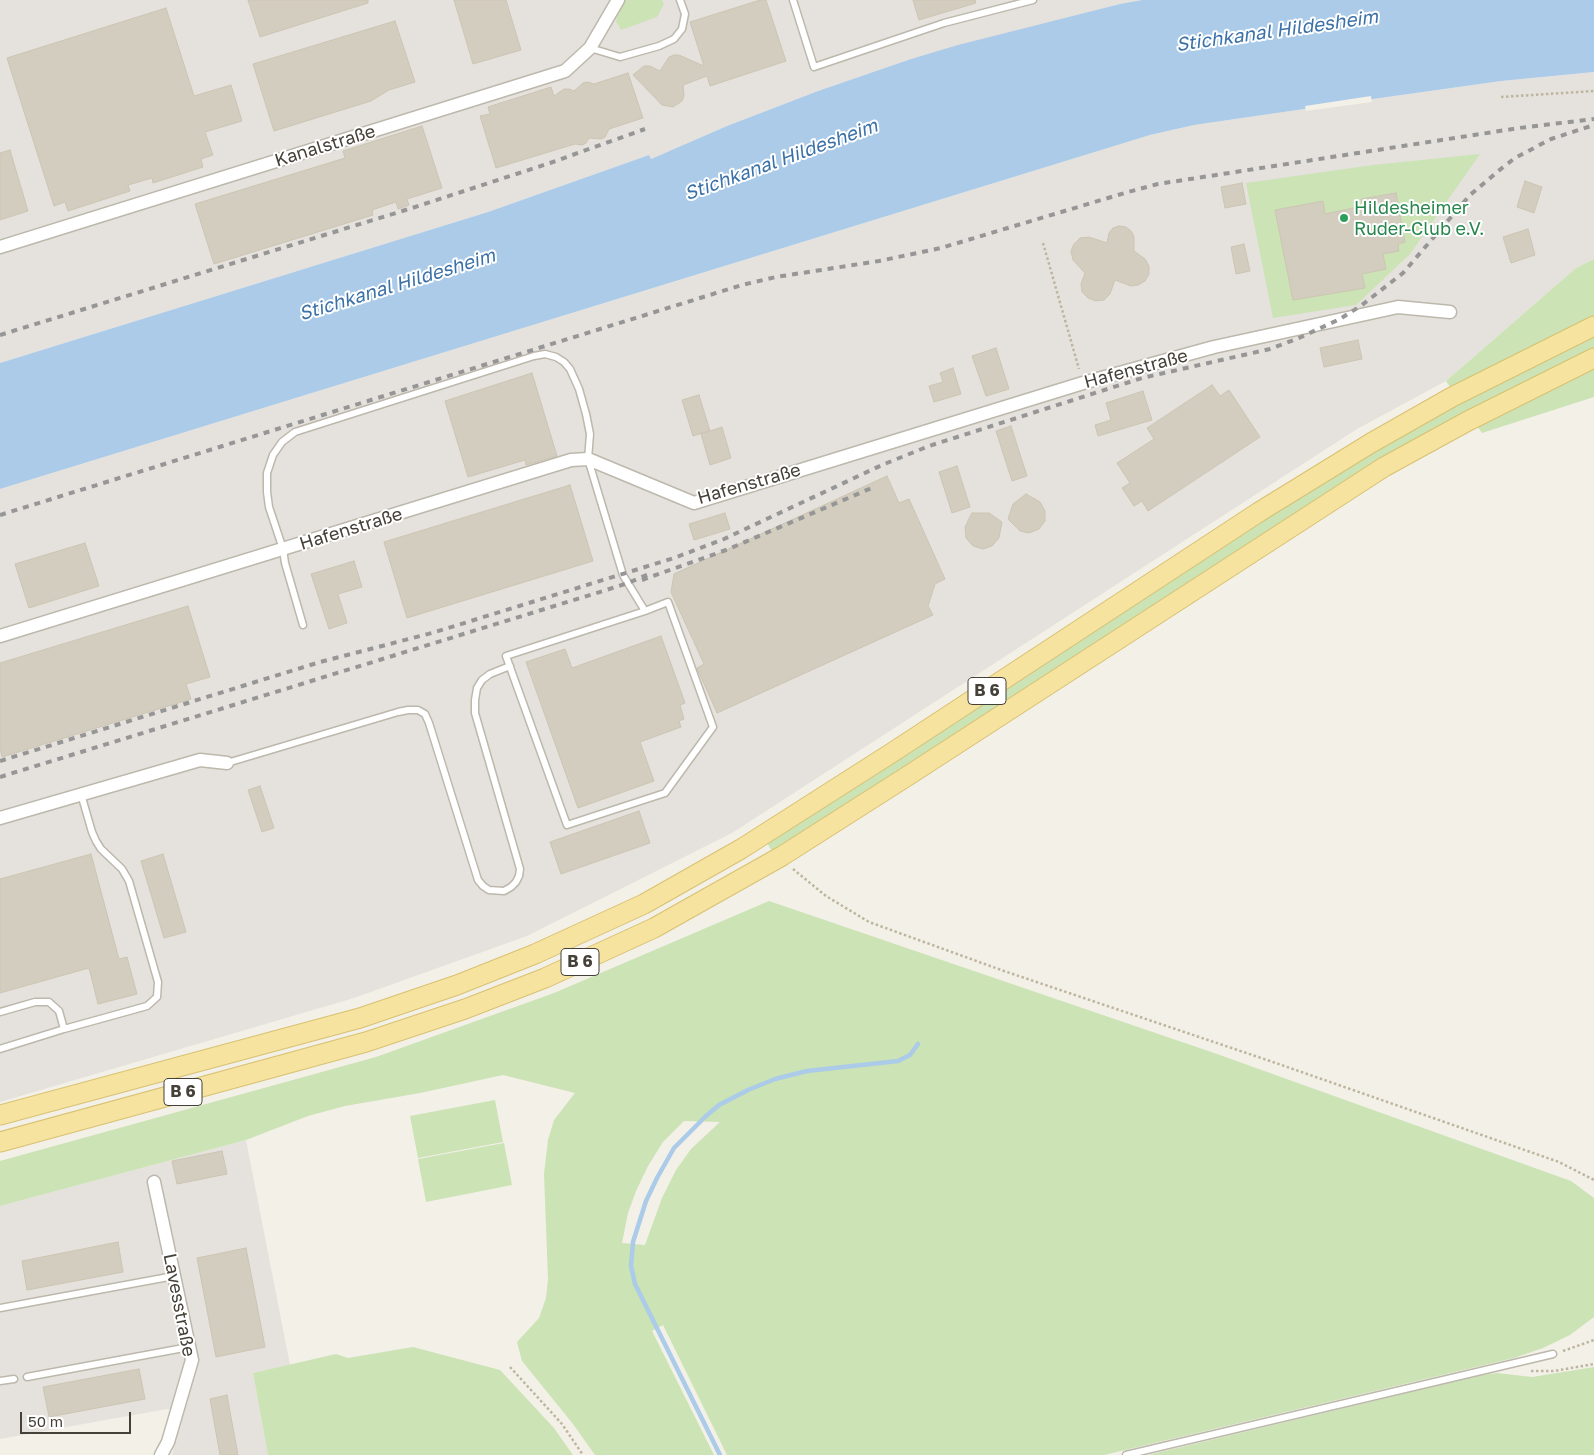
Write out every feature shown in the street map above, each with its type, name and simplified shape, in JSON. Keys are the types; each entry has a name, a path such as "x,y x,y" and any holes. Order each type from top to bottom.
{"main road":[{"name":"B 6","path":"0,1115 360,1018 457,985 535,954 644,904 749,844 901,747 1259,512 1371,443 1452,397 1594,326"},
{"name":"B 6","path":"0,1142 366,1042 465,1009 545,978 654,928 782,856 906,778 1384,467 1468,421 1594,358"}],"street":[{"name":"Kanalstraße","path":"0,247 564,71 590,48 618,0"},
{"name":"Hafenstraße","path":"0,636 571,460 588,459 694,503 1083,383 1214,347 1398,307 1450,312"},
{"path":"0,818 200,760 227,763"},
{"name":"Lavesstraße","path":"154,1182 192,1360 168,1442 161,1455"}],"lane":[{"path":"590,48 620,57 660,46 674,39 682,29 685,14 680,0"},
{"path":"793,0 814,67 944,24 1033,0"},
{"path":"303,625 285,564 283,550 269,507 267,492 267,473 273,455 282,442 295,432 545,354 556,357 570,369 579,389 590,434 588,459 623,575 645,611"},
{"path":"668,602 713,727 664,793 567,826 506,656 645,611 668,602"},
{"path":"227,763 398,712 418,710 425,714 429,723 478,880 489,890 504,891 516,882 520,869 475,713 475,700 477,688 482,680 490,674 510,666"},
{"path":"0,1049 147,1006 157,997 158,982 129,881 122,869 101,849 96,841 81,794"},
{"path":"0,1012 35,1002 50,1002 59,1011 64,1029"},
{"path":"0,1308 174,1276"},
{"path":"27,1377 189,1347"},
{"path":"1126,1455 1553,1354"},
{"path":"0,1381 14,1379"}],"path":[{"path":"1501,97 1594,91"},
{"path":"1043,243 1083,383"},
{"path":"782,856 789,866 826,896 870,922 1004,971 1559,1162 1594,1180"},
{"path":"1553,1354 1573,1349 1594,1340"},
{"path":"1554,1371 1594,1364"},
{"path":"510,1367 562,1424 583,1455"}],"shaded area":[{"path":"0,0 1142,0 1120,4 911,59 818,91 727,126 651,159 649,155 488,212 0,363"},
{"path":"1594,72 1594,259 1576,268 1446,381 1357,429 732,833 527,936 354,998 0,1102 0,489 1150,135 1194,125 1380,98 1501,81"},
{"path":"246,1140 290,1365 253,1373 268,1455 172,1455 183,1410 167,1409 0,1439 0,1206"}],"green space":[{"path":"624,0 662,0 664,4 657,17 621,30 616,21"},
{"name":"Hildesheimer Ruder-Club e.V.","path":"1480,154 1410,254 1356,305 1273,318 1246,183 1373,165"},
{"path":"1594,259 1594,397 1482,433 1467,412 773,853 767,843 1260,523 1375,451 1461,403 1446,381 1576,268"},
{"path":"769,901 1217,1054 1571,1181 1594,1198 1594,1317 1570,1335 1543,1348 1514,1358 1104,1455 727,1455 663,1325 652,1331 714,1455 595,1455 573,1424 522,1361 517,1342 539,1318 546,1298 548,1279 544,1174 548,1140 554,1120 575,1093 503,1075 420,1093 345,1106 308,1116 246,1140 0,1206 0,1161 376,1057 554,993","holes":["684,1121 720,1122 691,1149 676,1170 662,1198 645,1245 622,1243 628,1213 636,1191 648,1166 663,1142"]},
{"path":"495,1100 503,1142 418,1158 410,1116"},
{"path":"504,1143 512,1185 426,1202 418,1159"},
{"path":"413,1347 500,1370 554,1428 573,1455 268,1455 253,1373 336,1354 348,1358"},
{"path":"1594,1367 1594,1455 1148,1455 1482,1375 1497,1373 1532,1377"}],"water":[{"name":"Stichkanal Hildesheim","path":"1142,0 1594,0 1594,72 1501,81 1380,98 1194,125 1150,135 0,489 0,363 488,212 649,155 651,159 727,126 818,91 911,59 958,45"}],"pier":[{"path":"1371,96 1372,102 1306,111 1305,106"}],"building":[{"path":"248,0 368,0 368,3 260,37"},
{"path":"454,0 506,0 521,50 473,64"},
{"path":"760,0 766,0 786,61 710,86 707,76 683,85 684,96 682,101 673,107 662,105 633,75 644,66 650,66 660,71 669,57 674,55 679,55 704,66 690,22"},
{"path":"913,0 975,0 976,3 919,20"},
{"path":"166,8 194,96 231,85 242,121 205,132 213,155 201,159 203,167 153,183 152,178 128,185 130,191 68,211 65,202 54,206 7,58"},
{"path":"395,21 415,82 389,90 371,101 274,131 253,64"},
{"path":"628,73 643,118 609,129 605,137 601,139 589,138 582,145 575,144 496,168 480,116 490,114 488,107 551,87 554,96 564,89 574,91 583,83 594,84"},
{"path":"422,126 442,188 407,199 409,205 398,209 396,202 372,210 373,215 214,264 195,204 345,158 343,151"},
{"path":"10,150 28,211 0,220 0,153"},
{"path":"1525,181 1542,187 1534,213 1517,207"},
{"path":"1242,183 1246,204 1225,208 1221,187"},
{"path":"1396,193 1405,242 1398,244 1399,251 1383,254 1386,269 1362,274 1365,288 1293,300 1275,210 1323,201 1325,214 1363,206 1361,199"},
{"path":"1119,226 1126,227 1131,231 1134,236 1134,251 1145,259 1149,266 1149,274 1145,281 1138,285 1131,286 1115,280 1110,294 1104,300 1096,301 1088,298 1082,292 1081,284 1085,273 1073,260 1071,251 1074,244 1080,238 1089,237 1107,243 1109,233 1113,228"},
{"path":"1528,229 1535,255 1511,263 1503,237"},
{"path":"1244,244 1250,271 1236,274 1231,247"},
{"path":"1358,340 1362,359 1324,367 1320,348"},
{"path":"996,348 1009,389 986,396 972,356"},
{"path":"953,368 961,394 934,402 929,386 943,382 940,373"},
{"path":"532,373 557,456 526,465 525,460 468,477 445,401"},
{"path":"1212,385 1220,396 1229,390 1260,437 1148,511 1142,501 1134,506 1122,488 1130,483 1117,463 1154,439 1147,428"},
{"path":"1143,391 1152,420 1098,436 1095,425 1111,420 1106,403"},
{"path":"699,395 710,431 722,427 731,458 710,465 701,434 709,431 693,436 682,400"},
{"path":"1011,426 1027,476 1012,481 996,431"},
{"path":"957,466 970,507 952,513 939,472"},
{"path":"887,476 899,503 909,499 945,579 935,584 928,606 933,615 717,713 697,668 704,664 671,592 674,574"},
{"path":"570,485 593,561 407,618 384,542"},
{"path":"1026,494 1040,502 1045,511 1045,521 1039,529 1029,533 1020,531 1008,519 1013,504"},
{"path":"725,513 730,529 694,540 689,524"},
{"path":"972,513 989,513 1002,522 999,538 992,546 983,549 973,546 966,538 965,527"},
{"path":"85,543 99,586 29,608 15,564"},
{"path":"354,561 362,587 338,594 347,623 329,629 311,574"},
{"path":"188,606 210,677 186,684 191,699 2,757 0,749 0,663"},
{"path":"661,636 685,703 680,705 684,719 679,721 681,727 640,742 654,781 578,808 526,662 565,649 572,668"},
{"path":"260,786 274,828 262,832 248,790"},
{"path":"639,811 650,843 561,874 550,842"},
{"path":"91,854 119,959 127,957 137,994 98,1004 89,968 0,993 0,879"},
{"path":"163,854 186,932 164,938 141,861"},
{"path":"222,1151 227,1174 177,1184 172,1161"},
{"path":"118,1242 123,1272 27,1290 22,1261"},
{"path":"246,1248 265,1347 216,1357 197,1258"},
{"path":"139,1369 145,1399 49,1417 43,1387"},
{"path":"227,1395 238,1455 220,1455 210,1399"}],"waterway":[{"path":"720,1455 635,1284 631,1266 633,1242 646,1201 657,1178 674,1148 706,1116 719,1105 748,1090 775,1079 807,1071 898,1061 910,1055 918,1044"}],"railway":[{"path":"0,515 742,285 776,277 879,261 941,248 1158,184 1519,128 1594,119"},
{"path":"0,761 320,662 432,633 674,558 724,539 882,465 929,446 1142,378 1270,349 1299,338 1340,319 1362,305 1403,273 1470,195 1515,158 1551,139 1594,125"},
{"path":"0,335 412,208 550,163 645,129"},
{"path":"642,580 726,550 874,487"},
{"path":"0,777 603,591 649,574"}],"place":[{"name":"Hildesheimer Ruder-Club e.V.","path":"1344,218"}]}
